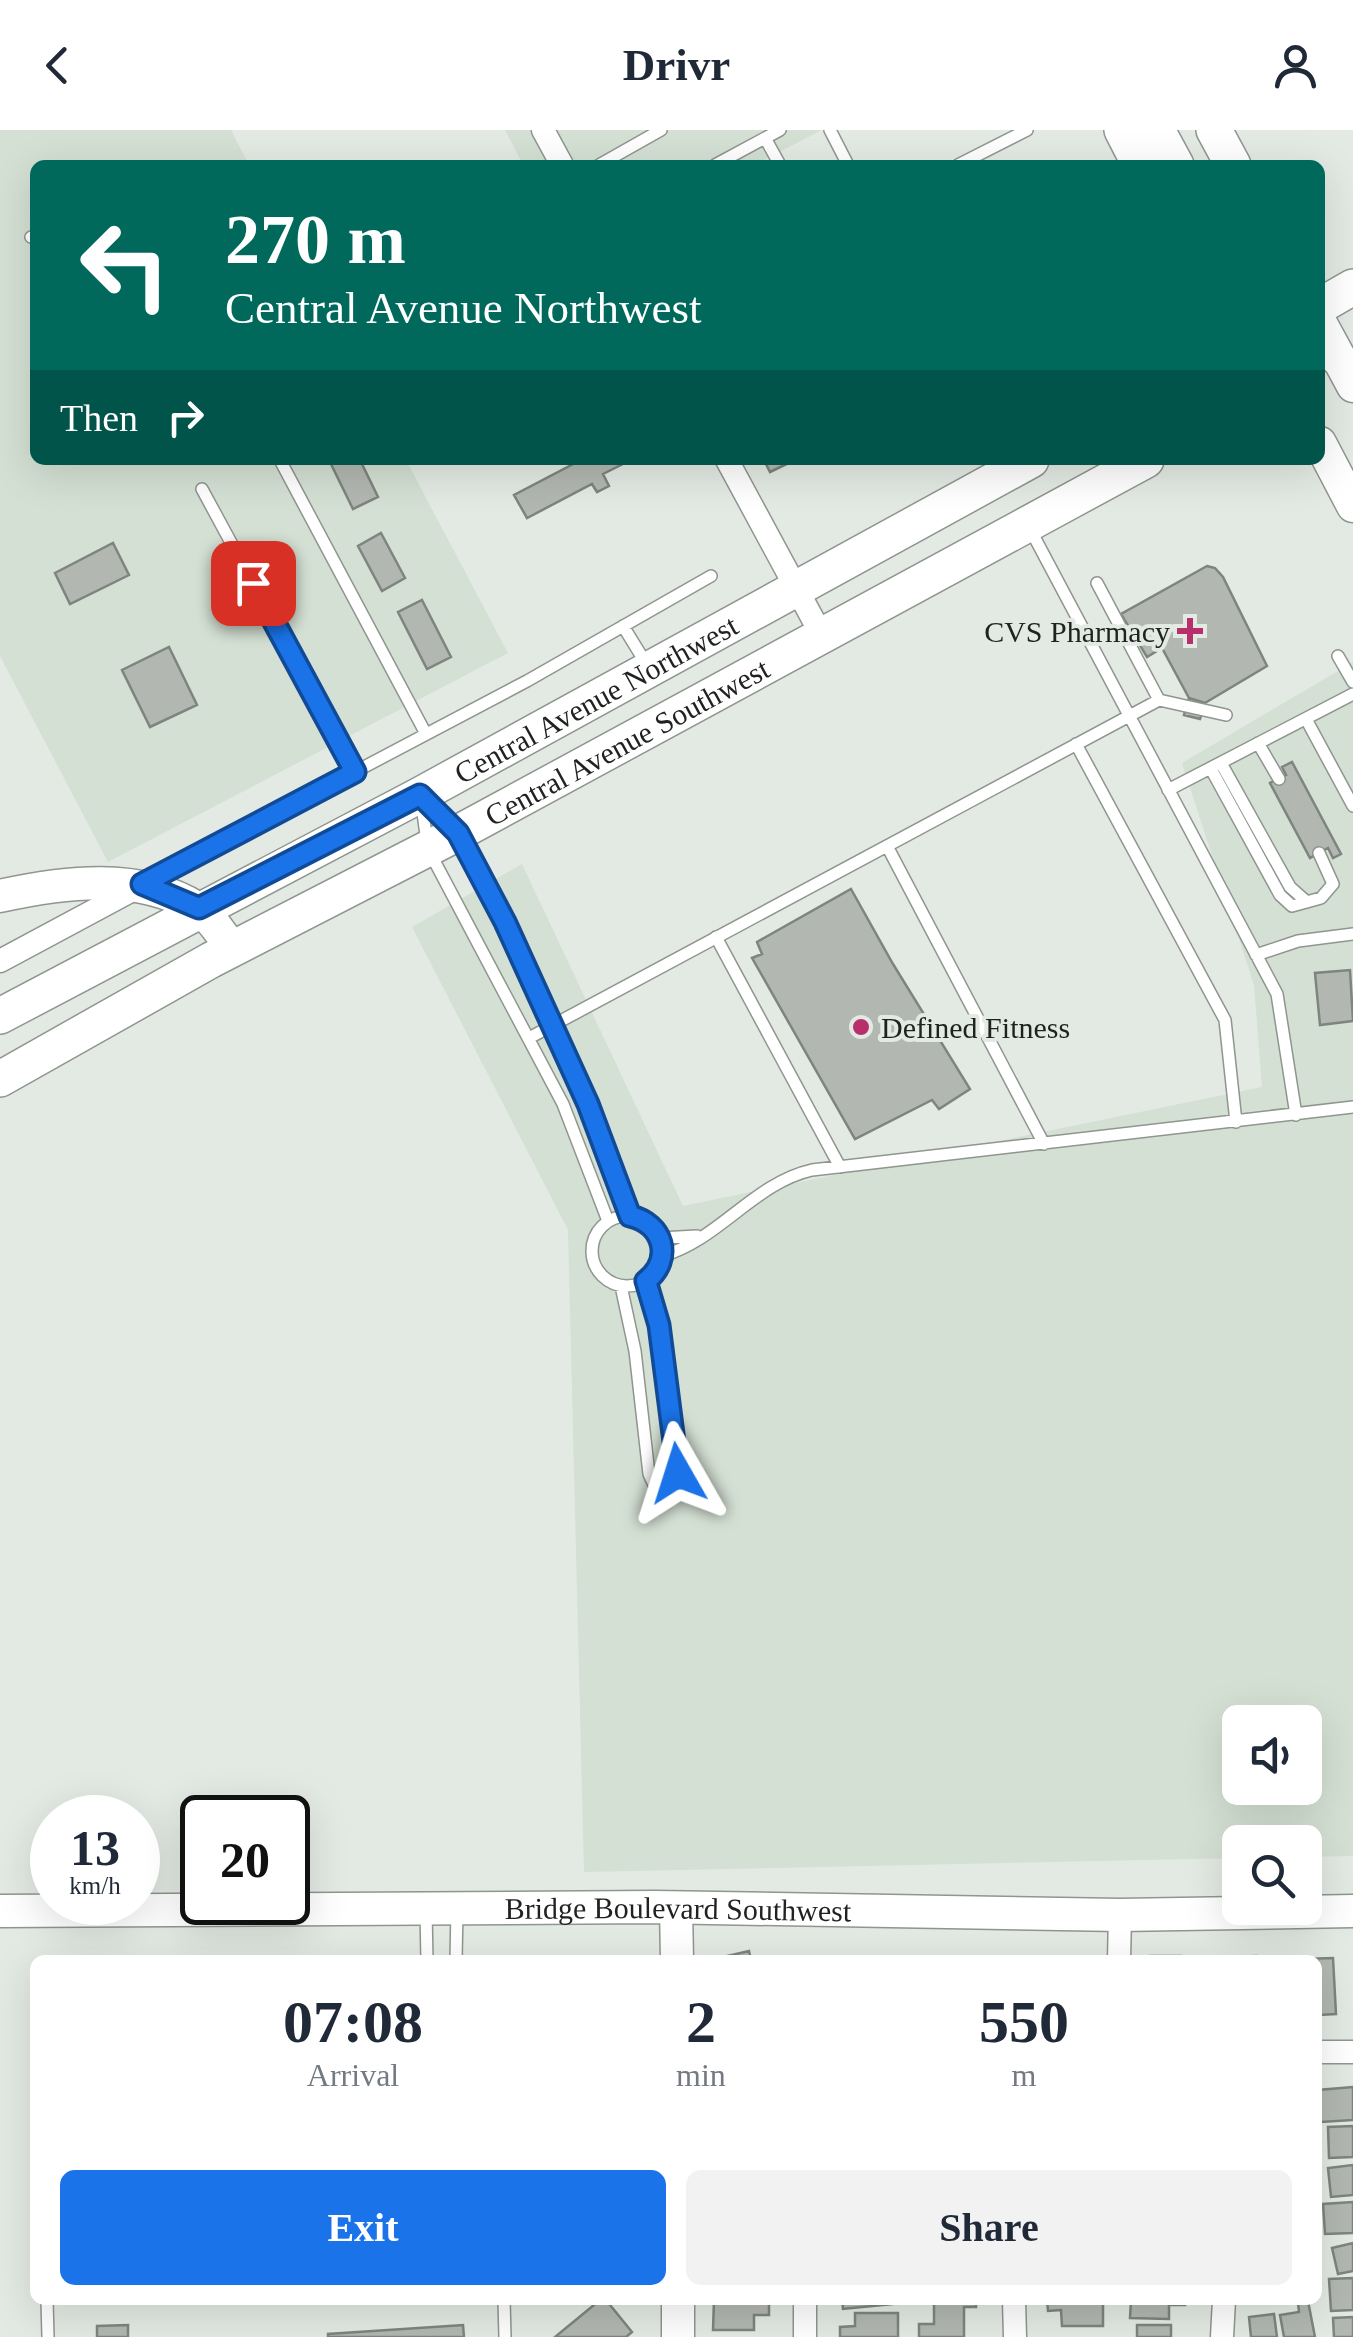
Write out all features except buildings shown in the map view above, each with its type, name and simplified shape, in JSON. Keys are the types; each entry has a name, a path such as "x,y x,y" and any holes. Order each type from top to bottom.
{"main road":[{"path":"1122,130 1137,160"},
{"path":"1157,130 1173,160"},
{"path":"1214,130 1230,160"},
{"path":"1325,303 1353,287"},
{"path":"1325,335 1341,366"},
{"name":"Central Avenue Northwest","path":"0,1016 420,795 1016,465"},
{"name":"Central Avenue Southwest","path":"0,1079 233,948 443,841 1137,465"}],"street":[{"path":"543,130 559,160"},
{"path":"1325,453 1353,506"},
{"path":"730,465 821,634"},
{"path":"0,961 142,884"},
{"path":"0,896 42,889 142,884 199,908 233,948"},
{"path":"676,1908 677,1955"},
{"name":"Bridge Boulevard Southwest","path":"0,1912 676,1908 1120,1915 1353,1911"},
{"path":"1119,1955 1120,1915"},
{"path":"1322,2052 1353,2052"},
{"path":"678,2305 678,2337"},
{"path":"805,2305 805,2337"},
{"path":"1014,2305 1015,2337"},
{"path":"1222,2337 1224,2305"}],"lane":[{"path":"608,160 661,130"},
{"path":"724,160 780,130"},
{"path":"830,130 845,160"},
{"path":"968,160 1027,130"},
{"path":"766,138 777,160"},
{"path":"283,465 426,734"},
{"path":"202,489 355,772"},
{"path":"1027,524 1277,994 1296,1115"},
{"path":"142,884 426,734 711,576"},
{"path":"1096,583 1159,700"},
{"path":"624,626 650,669"},
{"path":"1338,656 1353,682"},
{"path":"1168,790 1353,694"},
{"path":"529,1038 1159,700 1226,715"},
{"path":"1306,718 1353,806"},
{"path":"1258,743 1279,778"},
{"path":"1076,744 1224,1020 1236,1122"},
{"path":"1216,766 1280,896 1292,906 1321,898 1333,884 1319,853"},
{"path":"420,795 529,1038 563,1104 608,1222"},
{"path":"420,795 443,841 505,922 588,1104 630,1216"},
{"path":"887,846 1044,1144"},
{"path":"1256,955 1298,941 1353,934"},
{"path":"716,938 840,1167"},
{"path":"662,1256 679,1252 706,1235 790,1175 1353,1108"},
{"path":"630,1216 648,1222 660,1238 662,1256 654,1275 646,1281 621,1286 610,1282 594,1264 593,1240 608,1222 630,1216"},
{"path":"660,1238 706,1235"},
{"path":"621,1286 635,1351 649,1474 662,1502 678,1473 659,1325 646,1281"},
{"path":"428,1955 442,1908"},
{"path":"442,1908 455,1955"},
{"path":"47,2305 48,2337"},
{"path":"504,2305 504,2337"}],"shaded area":[{"path":"0,130 231,130 246,160 30,160 30,465 409,465 508,653 108,862 0,656"},
{"path":"505,130 822,130 764,160 520,160"},
{"path":"1353,662 1353,1856 1322,1857 1322,1825 1222,1825 1222,1858 584,1872 568,1230 412,927 522,864 683,1206 1262,1087 1254,985 1182,763"}],"place":[{"name":"CVS Pharmacy","path":"1190,631"},
{"name":"Defined Fitness","path":"861,1027"}],"route":[{"path":"253,583 355,772 142,884 199,908 420,795 458,833 505,922 562,1046 630,1216 648,1222 660,1238 659,1266 646,1281 659,1325 678,1473"}]}
